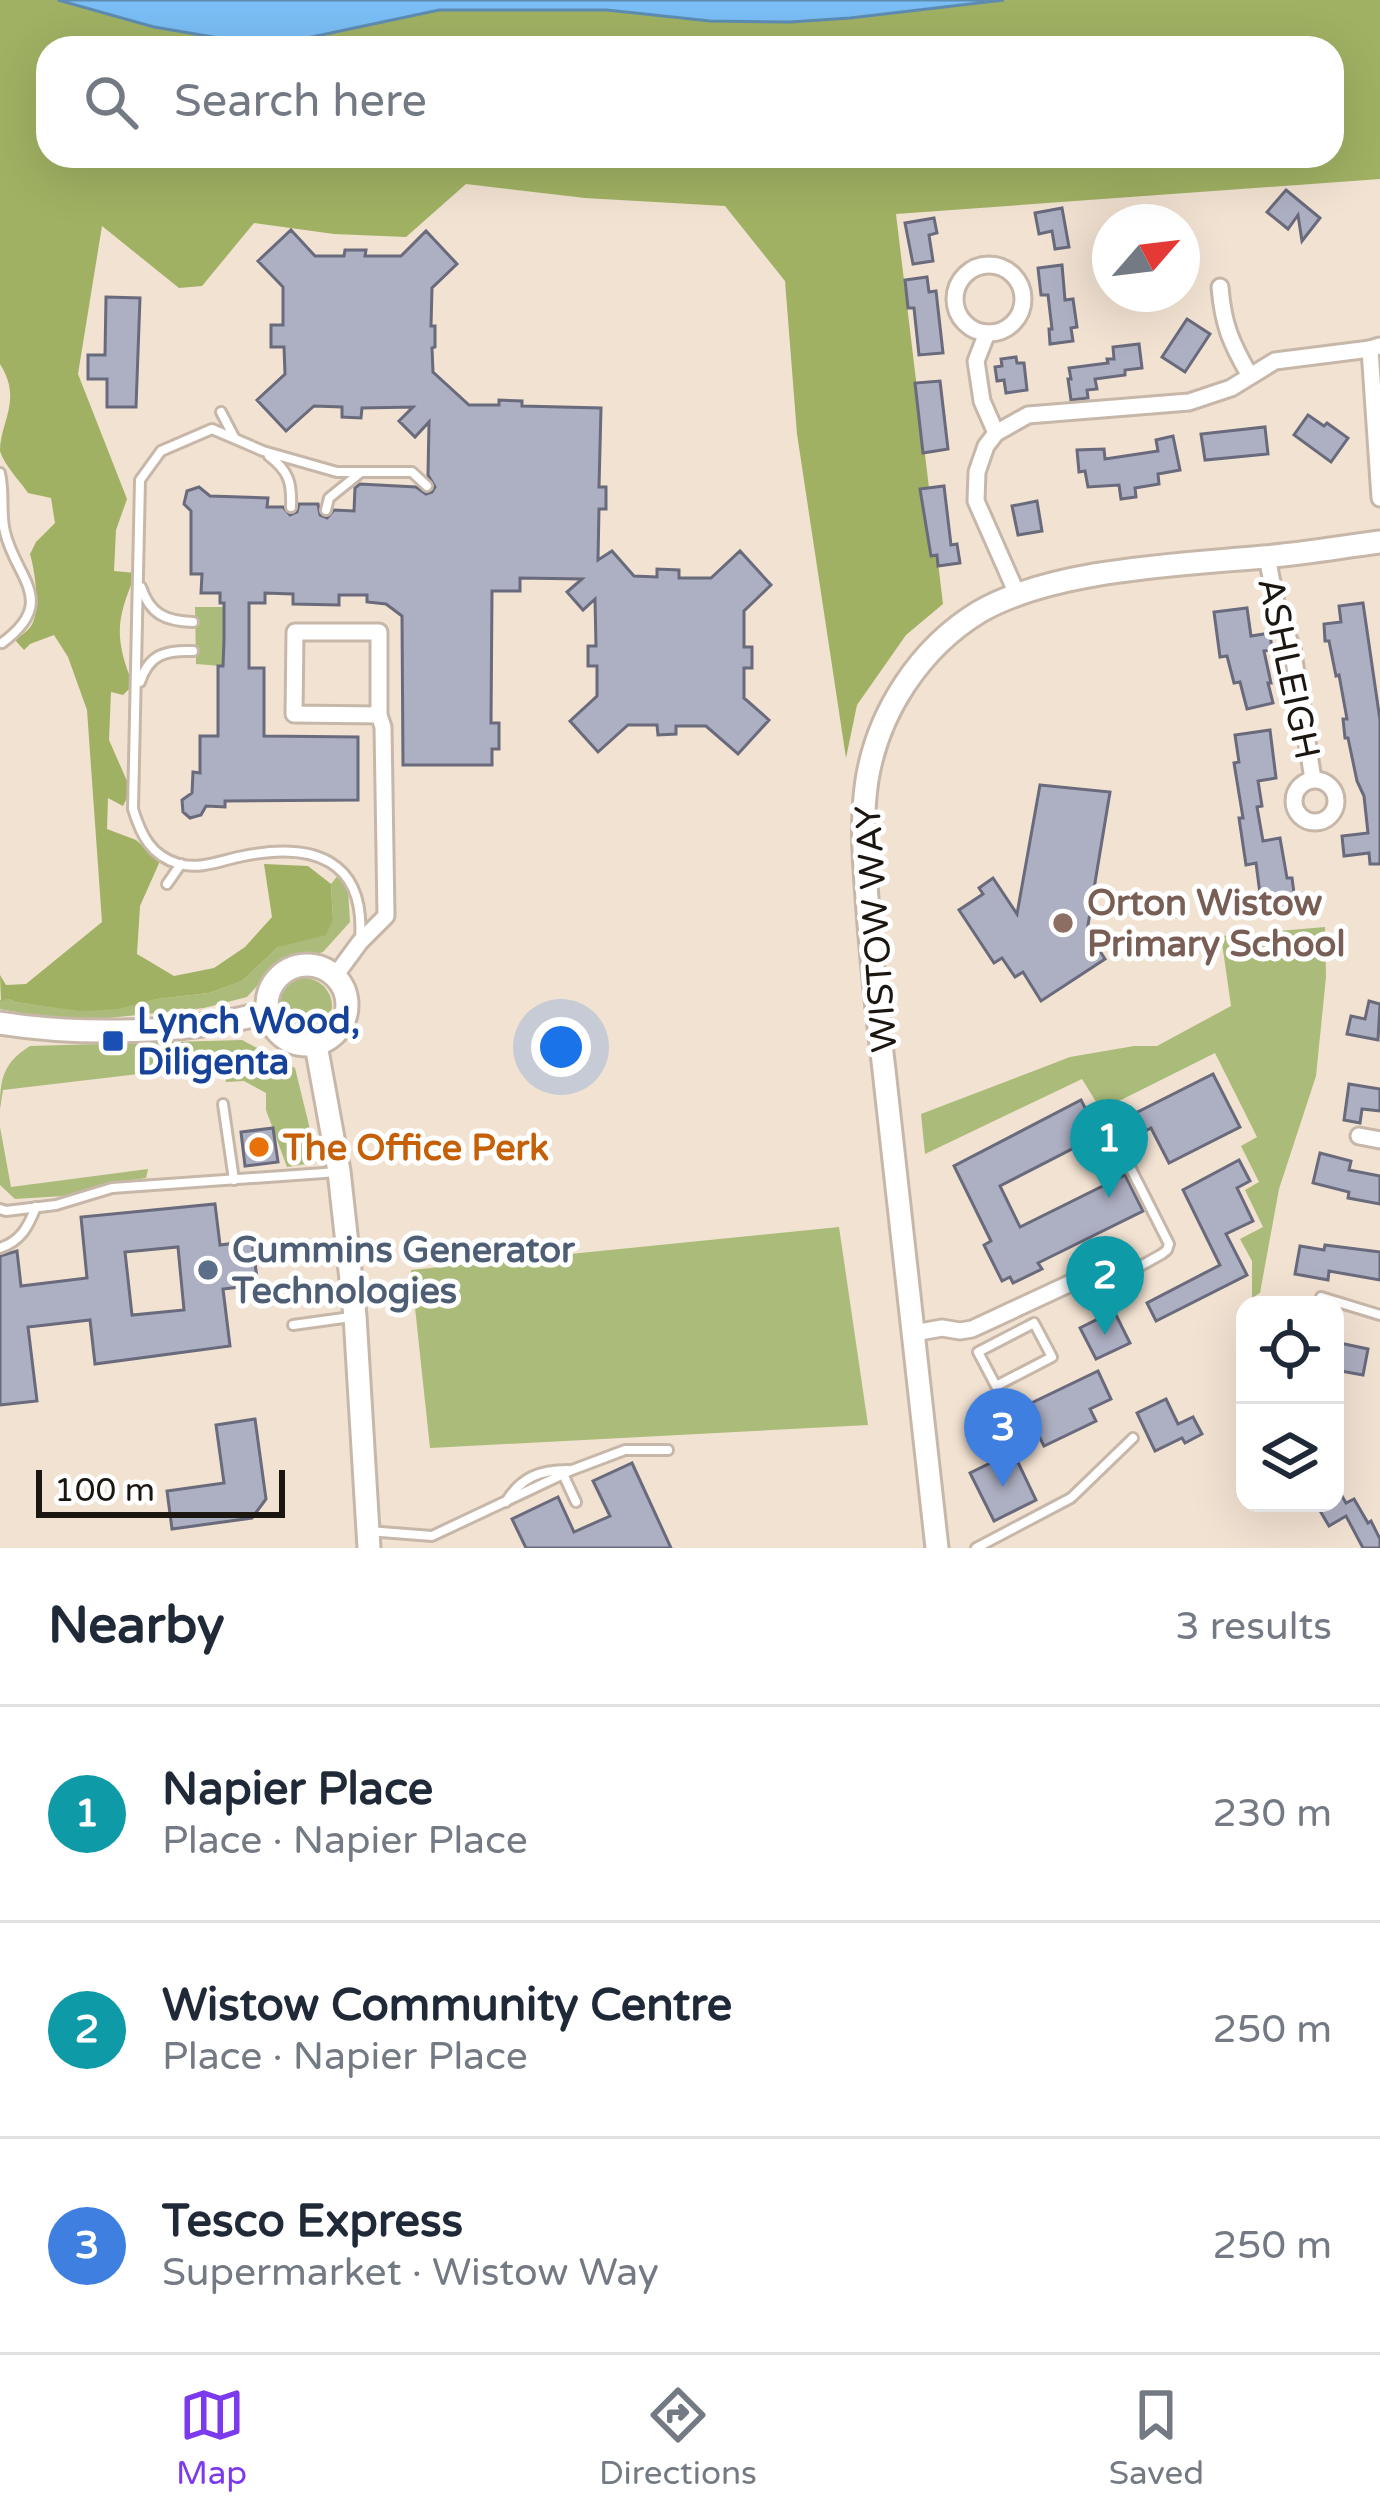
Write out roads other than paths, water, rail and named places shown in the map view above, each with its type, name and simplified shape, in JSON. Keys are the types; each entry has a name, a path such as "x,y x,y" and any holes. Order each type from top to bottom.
{"street":[{"path":"998,266 1016,278 1022,308 1009,326 987,333 975,330 959,314 956,291 977,267 998,266"},
{"path":"1220,287 1223,319 1250,376"},
{"path":"987,333 976,361 982,401 996,433"},
{"path":"1018,596 976,501 977,472 996,433 1028,415 1189,402 1231,388 1275,361 1375,347 1380,498"},
{"name":"WISTOW WAY","path":"937,1548 871,964 862,829 867,777 881,731 922,658 982,611 1018,596 1122,572 1380,542"},
{"name":"ASHLEIGH","path":"1267,557 1277,613 1292,648 1313,779"},
{"path":"335,976 386,916 379,632 295,632 294,714 379,715"},
{"path":"315,966 335,976 345,992 347,1011 340,1029 316,1045 288,1041 274,1028 268,1012 270,989 294,967 315,966"},
{"path":"0,1023 92,1032 231,1022 268,1012"},
{"path":"316,1045 339,1172 355,1316 368,1539"},
{"path":"1359,1136 1380,1140"},
{"path":"914,1333 972,1329 1101,1269"}],"lane":[{"path":"235,439 221,412 212,429 161,451 140,480 133,809 141,834 154,850 182,865 276,851 298,851 330,860 350,880 358,897 360,942"},
{"path":"212,429 263,451 337,472 412,472 428,486"},
{"path":"263,451 283,466 292,484 291,507"},
{"path":"326,510 329,498 360,472"},
{"path":"0,473 6,539 25,574 31,605 20,630 2,643"},
{"path":"138,576 150,609 161,617 193,622"},
{"path":"136,701 150,659 167,650 193,651"},
{"path":"167,884 182,865"},
{"path":"223,1104 234,1180"},
{"path":"1101,1269 1126,1274 1162,1254 1169,1244 1127,1161"},
{"path":"0,1210 56,1204 112,1188 339,1172"},
{"path":"0,1248 28,1228 36,1207"},
{"path":"1344,1304 1380,1315"},
{"path":"293,1325 355,1316"},
{"path":"1034,1323 1052,1357 996,1386 978,1352 982,1348 1034,1323"},
{"path":"972,1329 982,1348"},
{"path":"976,1548 1071,1498 1133,1438"},
{"path":"368,1539 432,1536 625,1450 668,1450"},
{"path":"568,1472 576,1502"}],"water":[{"path":"58,0 1004,0 790,22 710,21 607,10 439,10 317,36 207,36 154,27"}],"place":[{"name":"Orton Wistow Primary School","path":"1063,923"},
{"name":"Lynch Wood, Diligenta","path":"113,1041"},
{"name":"The Office Perk","path":"259,1147"},
{"name":"Napier Place","path":"1109,1198"},
{"name":"Cummins Generator Technologies","path":"208,1270"},
{"name":"Wistow Community Centre","path":"1105,1335"},
{"name":"Tesco Express","path":"1003,1487"}]}
